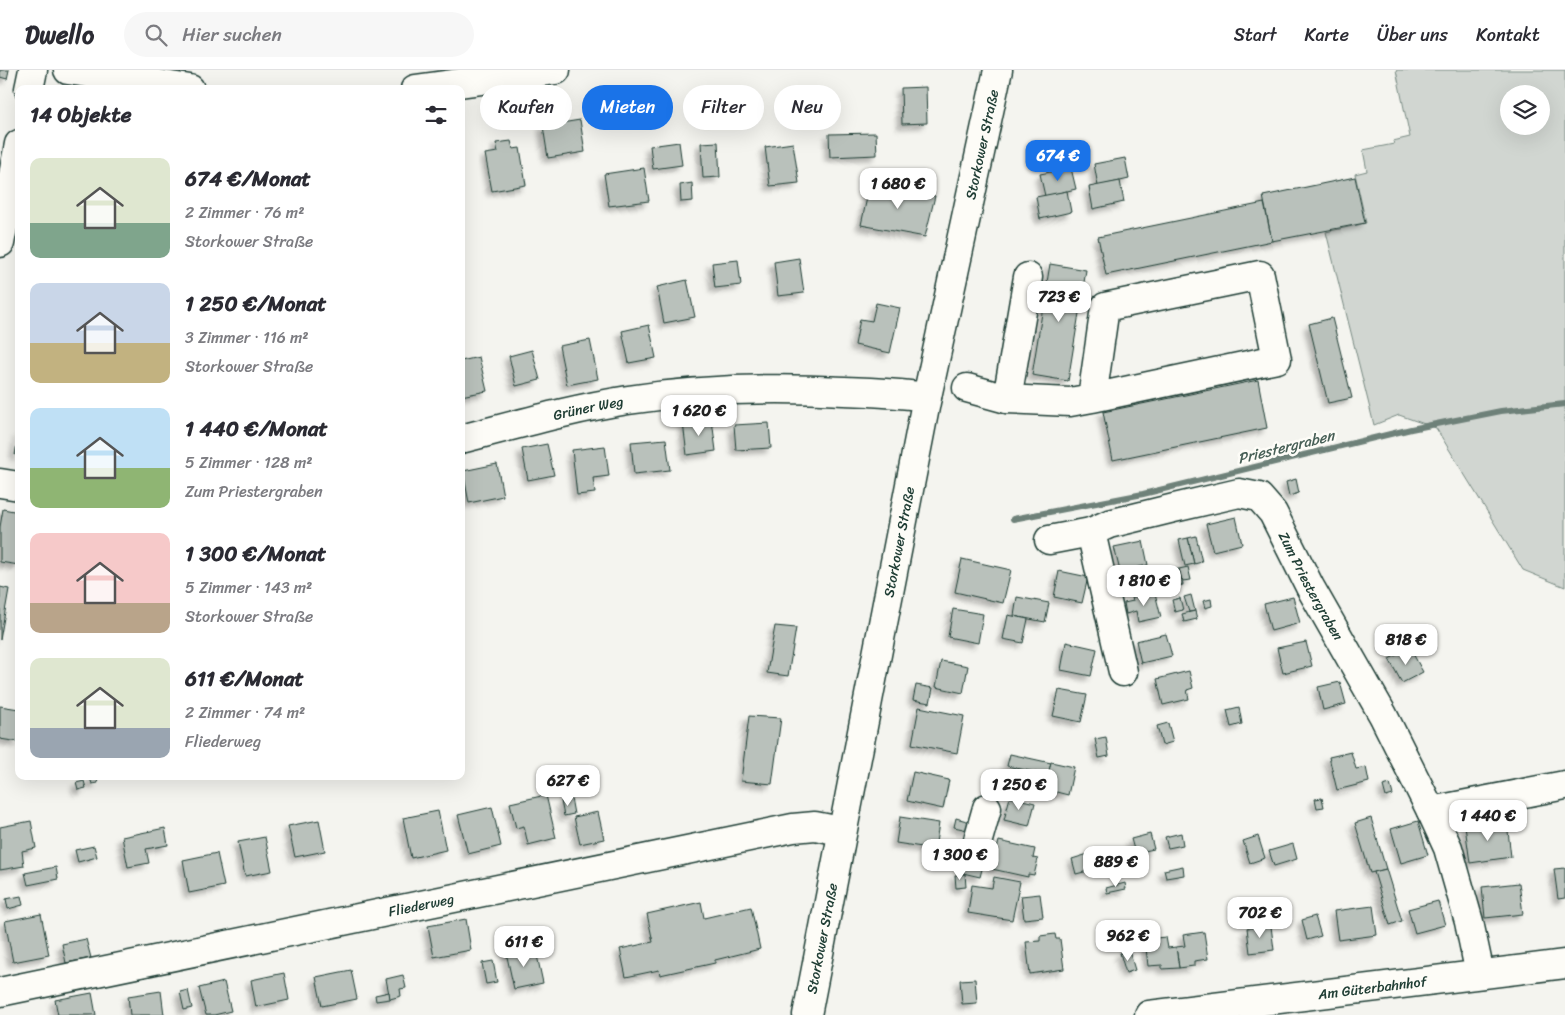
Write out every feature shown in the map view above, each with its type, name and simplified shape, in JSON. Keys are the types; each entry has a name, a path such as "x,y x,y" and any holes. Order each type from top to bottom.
{"street":[{"path":"30,85 33,70"},
{"path":"68,70 164,85"},
{"path":"445,85 556,70"},
{"name":"Storkower Straße","path":"807,1015 841,831 927,398 998,70"},
{"path":"0,244 15,165"},
{"path":"967,388 1007,399 1070,402 1092,398 1276,359 1260,275 1105,307 1092,398"},
{"path":"1007,399 1028,277"},
{"name":"Grüner Weg","path":"465,439 567,412 678,394 745,389 798,388 892,393 927,398"},
{"path":"0,483 15,485"},
{"name":"Zum Priestergraben","path":"1049,540 1091,532 1109,524 1239,493 1259,496 1273,513 1310,587 1383,715 1431,810 1448,848 1469,922 1480,974"},
{"path":"1091,532 1123,672"},
{"path":"1431,810 1565,785"},
{"path":"978,840 986,808"},
{"name":"Fliederweg","path":"0,992 793,828 815,826 841,831"},
{"name":"Am Güterbahnhof","path":"1149,1015 1565,964"}],"shaded area":[{"path":"1396,70 1565,70 1565,587 1523,570 1436,428 1399,415 1374,425 1326,232 1366,223 1355,174 1367,171 1363,150 1394,144 1393,141 1410,137"}],"building":[{"path":"0,70 9,70 7,79 0,77"},
{"path":"926,87 927,123 902,124 901,88"},
{"path":"580,120 585,152 548,158 544,130 572,130 572,121"},
{"path":"876,133 877,155 830,157 829,134"},
{"path":"511,141 513,149 520,148 526,185 492,191 485,154 498,152 496,143"},
{"path":"679,142 682,165 653,169 650,146"},
{"path":"718,142 720,177 703,178 701,143"},
{"path":"793,143 799,183 770,186 765,147"},
{"path":"1125,158 1129,179 1098,186 1094,164"},
{"path":"644,168 649,201 609,206 604,174"},
{"path":"1071,168 1076,189 1045,196 1040,174"},
{"path":"1355,177 1365,223 1272,241 1263,196"},
{"path":"1120,181 1124,202 1093,209 1089,187"},
{"path":"692,183 693,201 681,202 680,185"},
{"path":"870,184 935,196 925,237 861,225"},
{"path":"1067,191 1071,212 1040,219 1036,197"},
{"path":"1264,203 1272,241 1106,275 1098,237"},
{"path":"799,258 804,293 778,296 774,262"},
{"path":"738,260 741,285 715,288 712,263"},
{"path":"1050,264 1086,270 1068,381 1032,375"},
{"path":"687,280 695,317 664,323 657,287"},
{"path":"876,303 900,308 890,353 855,345 860,319 872,321"},
{"path":"1332,318 1352,398 1328,403 1309,324"},
{"path":"649,325 656,358 629,363 622,331"},
{"path":"590,340 598,379 567,385 559,346"},
{"path":"532,350 540,380 516,386 509,356"},
{"path":"479,357 487,391 465,395 465,360"},
{"path":"1258,380 1267,428 1113,460 1103,412"},
{"path":"712,420 716,451 687,455 683,423"},
{"path":"769,423 771,448 736,450 734,425"},
{"path":"666,439 670,470 634,474 631,442"},
{"path":"547,444 554,475 528,480 522,449"},
{"path":"605,446 609,476 593,478 595,493 577,495 572,450"},
{"path":"497,464 503,496 469,503 465,471"},
{"path":"1296,479 1299,493 1289,496 1286,482"},
{"path":"3,509 15,511 15,564 0,562 0,527"},
{"path":"1236,517 1242,544 1213,551 1206,524"},
{"path":"1196,536 1202,562 1194,564 1188,538"},
{"path":"1188,538 1194,564 1185,566 1179,540"},
{"path":"1143,541 1148,565 1120,571 1114,547"},
{"path":"962,559 1011,570 1003,603 955,592"},
{"path":"1188,567 1191,580 1182,581 1179,569"},
{"path":"1179,569 1183,585 1170,587 1167,571"},
{"path":"1059,571 1088,577 1082,603 1054,597"},
{"path":"0,587 9,589 0,640"},
{"path":"1155,593 1161,617 1138,622 1136,611 1126,614 1124,603 1133,601 1132,598"},
{"path":"1191,595 1195,611 1189,612 1184,597"},
{"path":"1017,597 1049,603 1045,622 1014,616"},
{"path":"1293,597 1300,623 1271,631 1264,604"},
{"path":"1180,598 1183,610 1175,612 1172,600"},
{"path":"1211,599 1212,606 1205,608 1203,601"},
{"path":"953,609 983,614 978,643 948,637"},
{"path":"1195,611 1197,619 1184,622 1182,614"},
{"path":"1008,615 1028,619 1023,643 1003,639"},
{"path":"775,626 796,628 788,676 767,673"},
{"path":"1166,634 1172,656 1141,663 1136,641"},
{"path":"1066,642 1097,649 1091,676 1061,670"},
{"path":"1306,642 1312,666 1283,673 1277,648"},
{"path":"1410,648 1423,672 1402,683 1389,659"},
{"path":"941,661 968,666 963,693 936,687"},
{"path":"1189,671 1193,688 1187,690 1189,699 1163,705 1157,679"},
{"path":"1340,682 1346,704 1323,710 1318,687"},
{"path":"916,685 933,688 930,703 913,700"},
{"path":"1059,690 1087,695 1081,722 1053,716"},
{"path":"0,706 15,708 15,741 0,739"},
{"path":"919,707 964,716 957,753 912,744"},
{"path":"1239,707 1242,724 1231,727 1227,710"},
{"path":"749,716 781,718 772,784 741,781"},
{"path":"1168,723 1173,742 1162,745 1157,726"},
{"path":"1106,737 1109,756 1099,758 1095,739"},
{"path":"1351,752 1356,769 1366,767 1369,782 1337,790 1329,757"},
{"path":"1010,754 1051,763 1048,775 1007,766"},
{"path":"1051,762 1074,767 1068,795 1045,789"},
{"path":"913,772 949,780 943,809 907,801"},
{"path":"91,780 97,780 98,783 92,784"},
{"path":"84,781 86,788 78,790 76,783"},
{"path":"1390,784 1393,795 1386,797 1383,786"},
{"path":"546,795 556,838 528,845 524,826 516,828 510,803"},
{"path":"1010,797 1035,803 1029,826 1004,820"},
{"path":"571,798 574,814 564,816 561,801"},
{"path":"1322,798 1324,807 1317,808 1315,799"},
{"path":"492,807 501,846 468,854 458,815"},
{"path":"438,811 446,850 411,858 403,818"},
{"path":"598,812 604,839 580,844 574,817"},
{"path":"900,817 939,823 935,849 896,843"},
{"path":"956,818 974,823 972,831 954,827"},
{"path":"1371,818 1386,869 1370,873 1355,823"},
{"path":"319,820 325,851 295,857 288,826"},
{"path":"31,821 36,848 22,851 24,866 0,870 0,827"},
{"path":"1418,821 1428,855 1401,863 1391,829"},
{"path":"1507,822 1511,857 1470,863 1465,826"},
{"path":"165,828 168,845 146,849 149,863 128,867 122,837"},
{"path":"1181,833 1183,845 1168,848 1165,837"},
{"path":"1150,834 1154,849 1135,853 1131,839"},
{"path":"1258,836 1265,858 1250,863 1243,841"},
{"path":"265,837 272,871 245,876 238,842"},
{"path":"999,841 1035,849 1033,858 1038,859 1034,875 1028,874 1028,877 992,869"},
{"path":"1293,844 1297,859 1274,866 1269,851"},
{"path":"94,846 97,857 78,862 75,850"},
{"path":"969,846 987,850 980,877 963,873"},
{"path":"217,853 224,886 189,893 183,860"},
{"path":"1088,854 1092,870 1076,874 1072,859"},
{"path":"1183,866 1184,875 1166,878 1164,870"},
{"path":"56,867 58,879 28,885 25,873"},
{"path":"1565,868 1565,898 1558,899 1554,869"},
{"path":"1386,869 1402,921 1390,925 1374,872"},
{"path":"965,874 966,887 956,888 955,875"},
{"path":"994,877 1020,882 1012,920 968,913 972,885 992,888"},
{"path":"1125,883 1126,889 1107,893 1106,888"},
{"path":"1519,883 1523,914 1485,918 1482,887"},
{"path":"1040,894 1043,917 1024,919 1021,896"},
{"path":"21,896 23,905 8,909 6,899"},
{"path":"1438,901 1445,925 1415,933 1408,909"},
{"path":"701,902 704,918 751,907 760,949 715,960 715,963 660,975 659,970 626,977 620,949 653,942 647,914"},
{"path":"1373,906 1377,935 1338,940 1334,911"},
{"path":"41,914 49,955 13,962 5,921"},
{"path":"1315,916 1321,936 1307,940 1302,920"},
{"path":"466,919 471,950 434,957 428,926"},
{"path":"1271,926 1274,950 1250,953 1247,928"},
{"path":"1204,932 1208,959 1194,961 1194,966 1179,968 1176,947 1185,946 1183,935"},
{"path":"1055,934 1056,939 1060,939 1064,969 1030,974 1026,942 1040,941 1040,936"},
{"path":"1166,937 1168,948 1176,947 1179,968 1162,969 1162,965 1148,966 1145,939"},
{"path":"86,939 91,958 66,963 62,944"},
{"path":"535,946 543,983 514,989 506,952"},
{"path":"1129,950 1135,970 1126,973 1120,953"},
{"path":"493,961 497,982 486,984 482,963"},
{"path":"351,970 357,999 322,1006 316,977"},
{"path":"284,973 289,1000 256,1007 251,980"},
{"path":"403,975 406,988 400,989 401,996 390,999 386,979"},
{"path":"975,979 977,1003 962,1004 960,980"},
{"path":"224,982 231,1011 206,1015 199,988"},
{"path":"188,990 192,1008 184,1010 180,992"},
{"path":"161,991 164,1015 130,1015 128,996"},
{"path":"389,992 390,999 376,1001 375,995"},
{"path":"92,993 96,1015 58,1015 55,1000"}],"waterway":[{"name":"Priestergraben","path":"1013,519 1143,494 1411,429 1501,411 1565,404"}]}
